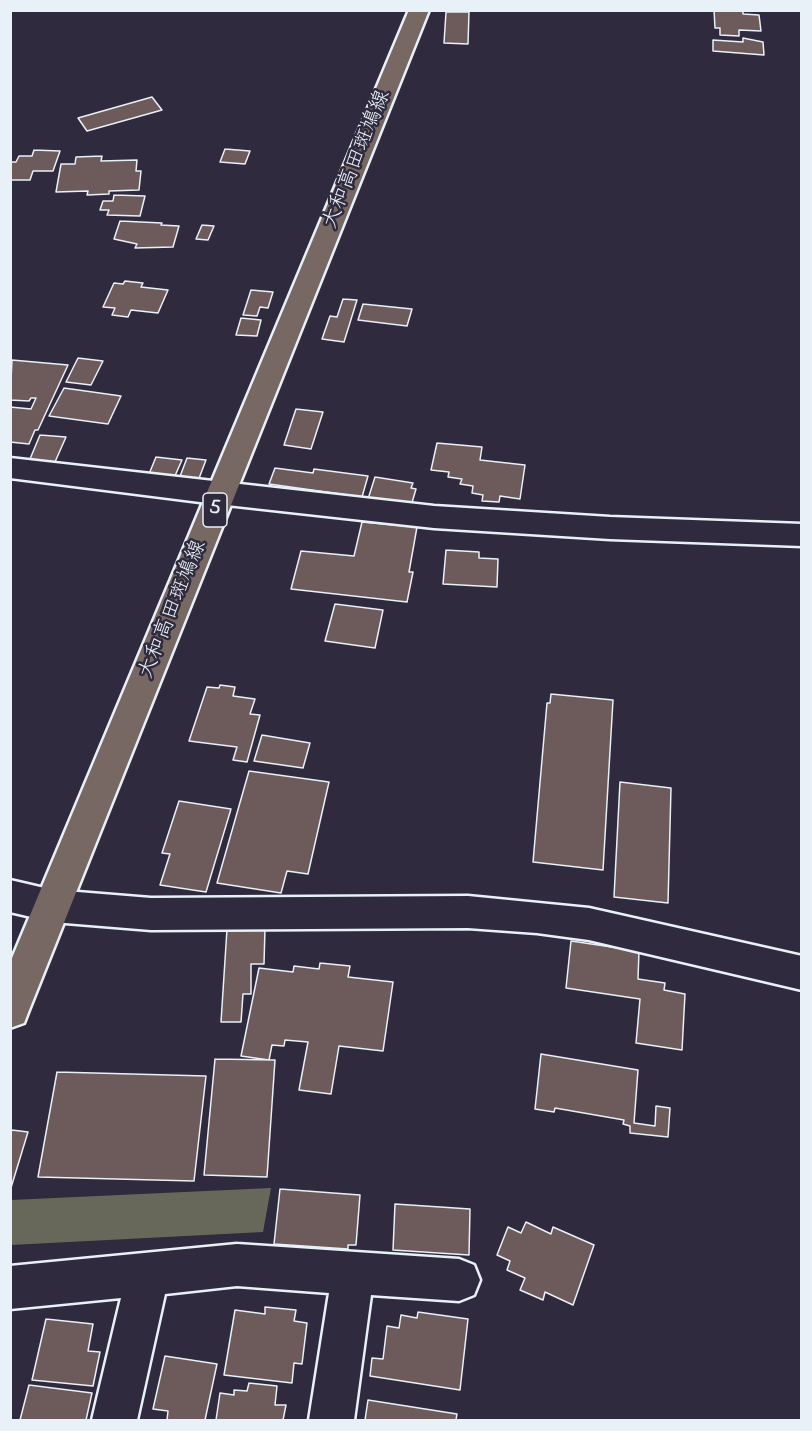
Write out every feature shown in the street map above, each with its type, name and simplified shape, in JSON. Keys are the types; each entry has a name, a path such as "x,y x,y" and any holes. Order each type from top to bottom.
{"main road":[{"name":"大和高田斑鳩線","path":"10,1010 419,10"}],"street":[{"path":"10,468 434,517 511,523 801,535"},
{"path":"10,896 53,906 151,914 468,912 537,917 599,926 801,973"},
{"path":"10,1288 148,1272 237,1265 459,1280"},
{"path":"115,1420 148,1272"},
{"path":"332,1420 353,1273"}],"green space":[{"path":"271,1188 263,1232 11,1245 11,1200"}],"building":[{"path":"714,10 743,10 743,14 759,15 761,31 739,30 739,36 720,35 720,28 715,28"},
{"path":"446,12 469,12 468,44 444,43"},
{"path":"743,38 763,42 764,55 713,51 713,40 743,42"},
{"path":"152,97 162,110 87,131 78,118"},
{"path":"225,149 250,151 245,164 220,162"},
{"path":"34,150 60,151 53,171 33,171 30,180 10,180 10,162 16,162 19,156 32,156"},
{"path":"102,156 101,161 137,160 136,171 141,171 139,190 109,191 109,194 87,195 88,191 56,192 61,164 75,164 76,157"},
{"path":"114,195 145,196 140,216 107,215 109,210 100,210 103,201 113,201"},
{"path":"120,221 179,226 173,247 135,248 137,244 114,239"},
{"path":"202,225 214,226 208,240 196,239"},
{"path":"125,281 143,283 141,287 168,290 158,313 131,310 128,317 112,315 115,308 103,307 114,283 123,284"},
{"path":"251,290 273,292 268,308 260,307 257,316 243,315"},
{"path":"343,299 357,300 344,342 322,339 330,316 337,317"},
{"path":"363,304 412,309 407,326 358,320"},
{"path":"241,318 261,320 257,336 236,335"},
{"path":"78,358 103,361 91,385 66,382"},
{"path":"12,360 68,365 38,430 35,430 29,444 10,442 10,407 31,409 36,398 31,398 29,401 10,400"},
{"path":"64,388 121,396 108,424 49,416"},
{"path":"296,409 323,412 311,449 284,445"},
{"path":"40,435 66,437 55,462 30,459"},
{"path":"437,443 482,447 480,460 525,465 520,499 500,496 499,502 482,501 483,495 472,493 473,486 460,484 462,479 448,477 449,472 431,470"},
{"path":"156,457 182,460 174,478 149,474"},
{"path":"187,458 206,460 198,481 179,479"},
{"path":"275,468 313,473 314,469 368,476 362,497 269,484"},
{"path":"375,477 413,483 411,488 416,489 411,506 368,499"},
{"path":"362,522 417,527 409,572 413,572 407,602 291,589 301,551 354,556"},
{"path":"446,550 479,552 479,558 498,559 497,587 443,584"},
{"path":"335,604 383,610 375,648 325,641"},
{"path":"220,685 235,687 233,696 255,699 250,714 260,715 247,762 233,760 237,747 189,741 207,687 219,688"},
{"path":"551,694 613,700 603,870 533,862 547,703 550,703"},
{"path":"262,735 310,743 303,768 254,761"},
{"path":"249,771 329,782 308,874 287,871 281,893 217,883"},
{"path":"620,782 671,788 668,903 614,897"},
{"path":"179,801 231,809 206,892 160,885 170,854 162,853"},
{"path":"265,928 264,964 251,964 251,994 243,994 241,1022 221,1022 227,929"},
{"path":"571,941 639,951 638,979 665,983 664,990 685,994 682,1050 636,1043 640,999 566,988"},
{"path":"320,963 350,966 348,977 393,982 383,1051 339,1046 331,1094 299,1090 308,1042 285,1040 284,1046 272,1045 269,1060 241,1056 259,968 293,972 294,966 319,969"},
{"path":"541,1054 638,1070 634,1123 655,1126 656,1106 670,1108 668,1137 630,1133 630,1126 623,1124 624,1120 555,1108 554,1112 535,1109"},
{"path":"215,1059 275,1060 267,1177 204,1175"},
{"path":"57,1072 206,1076 194,1181 38,1177"},
{"path":"12,1130 28,1132 10,1191 10,1135"},
{"path":"280,1189 360,1195 356,1245 348,1245 348,1249 274,1244"},
{"path":"395,1204 470,1209 469,1255 393,1250"},
{"path":"526,1222 551,1234 553,1227 594,1245 573,1305 545,1292 543,1300 520,1290 525,1278 507,1270 510,1261 497,1255 508,1227 521,1233"},
{"path":"265,1307 296,1310 294,1321 307,1323 302,1364 294,1363 292,1383 224,1375 235,1310 265,1314"},
{"path":"418,1312 468,1319 460,1390 370,1376 372,1358 383,1359 387,1326 399,1328 401,1315 417,1318"},
{"path":"46,1319 93,1324 88,1351 100,1352 93,1386 32,1380"},
{"path":"165,1356 217,1364 205,1420 167,1420 168,1411 153,1409"},
{"path":"249,1383 277,1386 275,1405 286,1405 283,1420 216,1420 220,1393 234,1395 234,1390 247,1391"},
{"path":"29,1385 92,1393 86,1420 20,1420"},
{"path":"368,1400 457,1414 456,1420 365,1420"}]}
